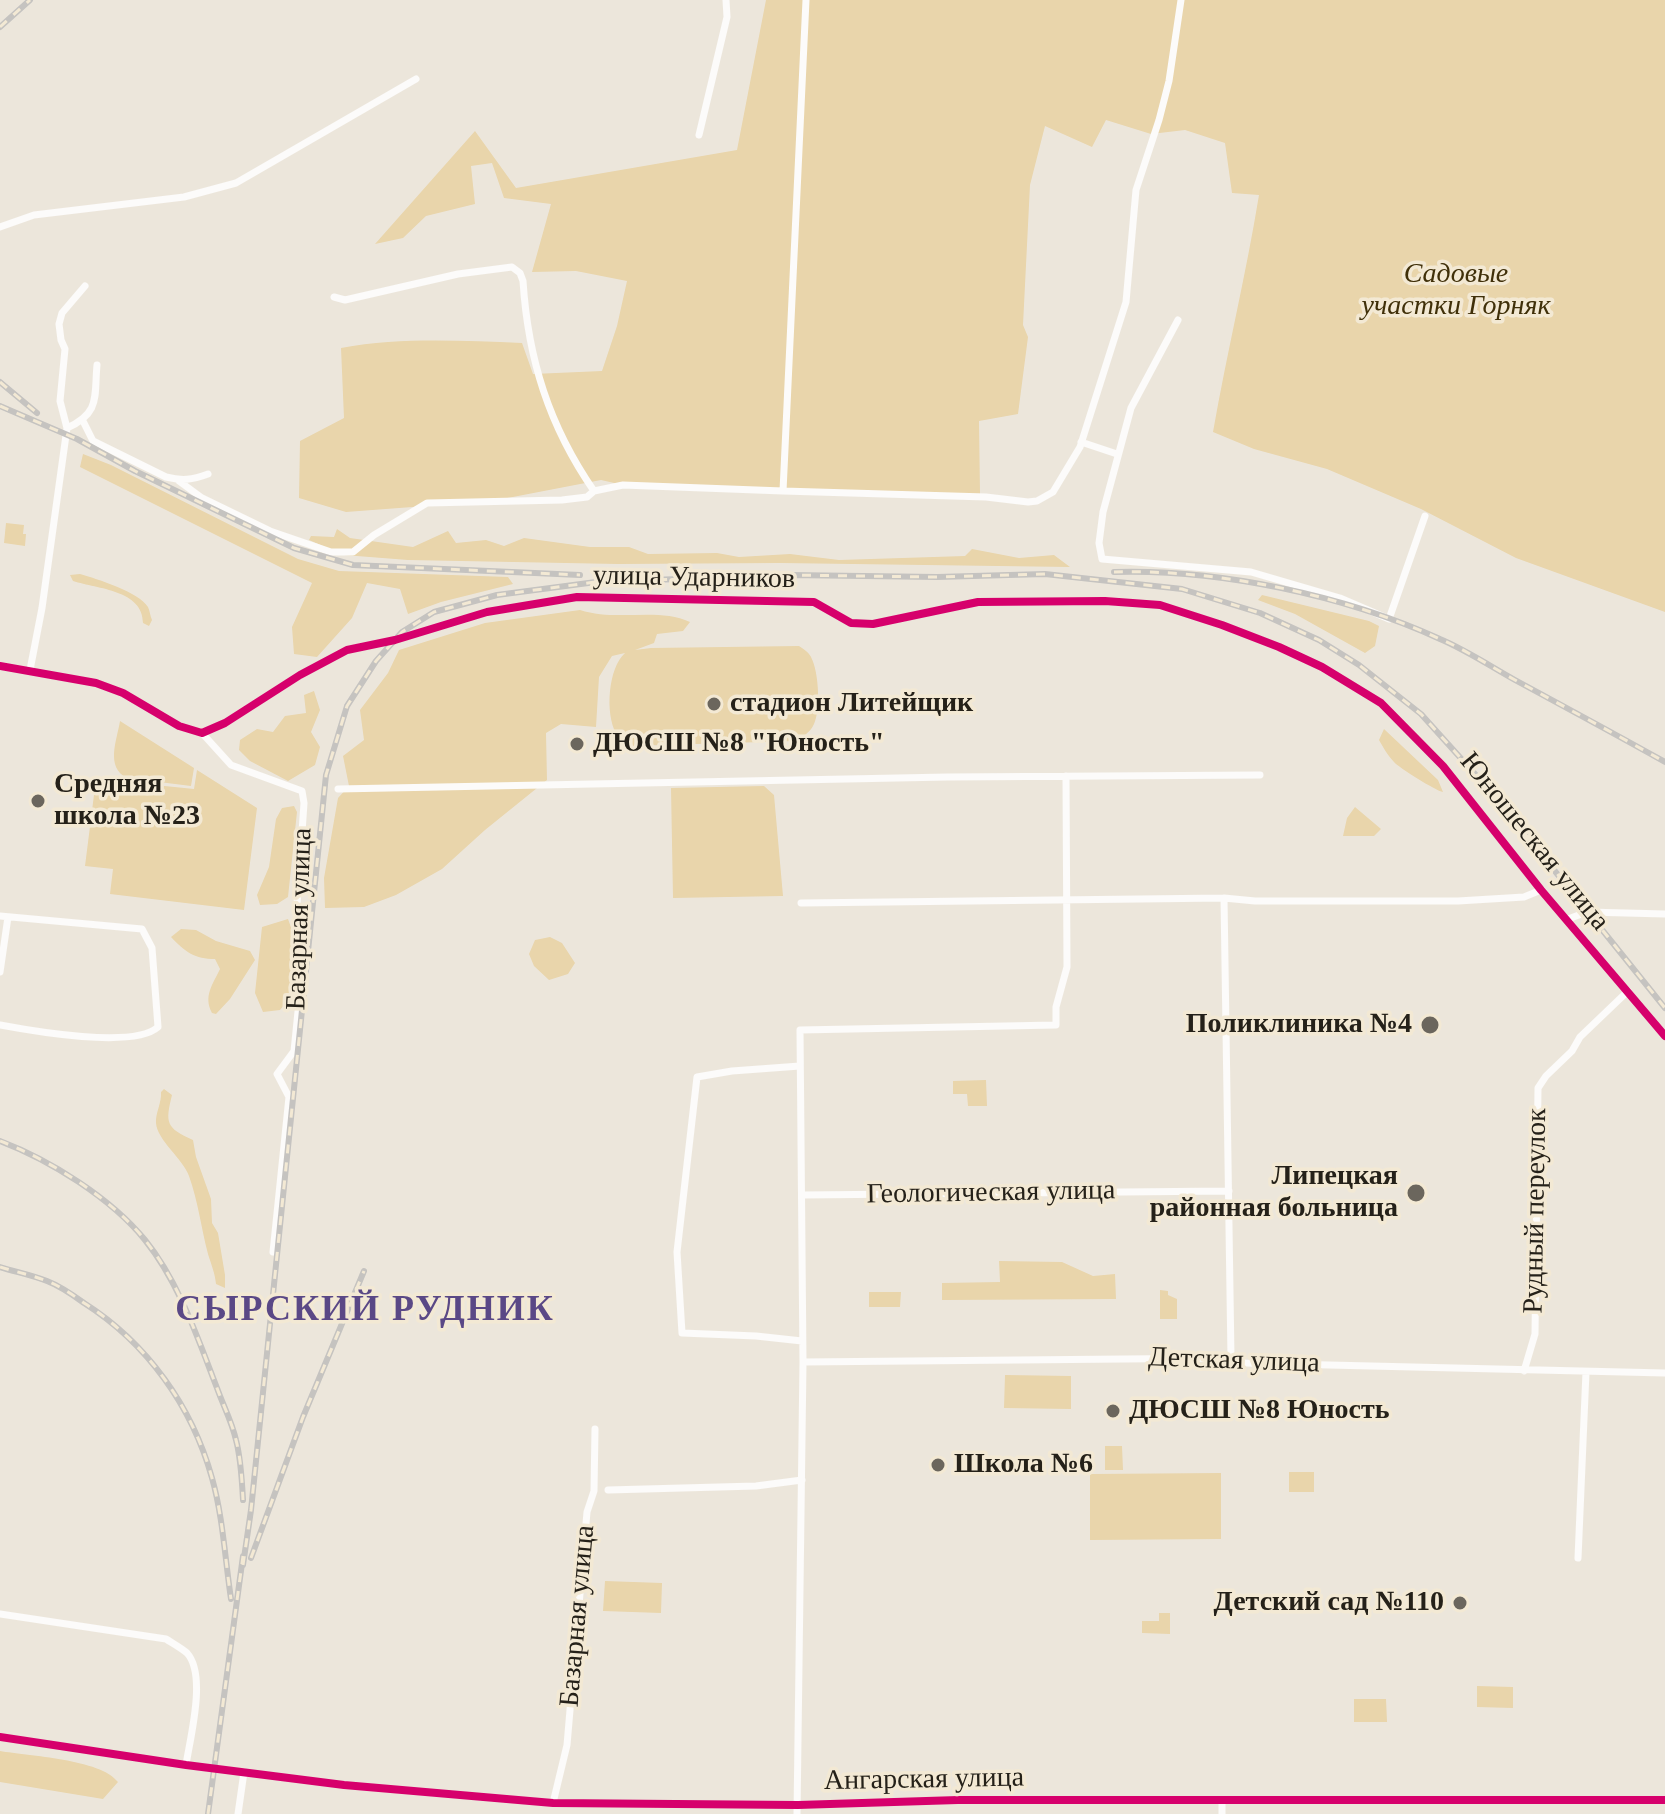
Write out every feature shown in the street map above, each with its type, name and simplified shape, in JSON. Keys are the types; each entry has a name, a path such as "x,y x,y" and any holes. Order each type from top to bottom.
{"street":[{"path":"699,135 727,17 726,0"},
{"path":"783,491 806,0"},
{"path":"82,419 93,441 179,481 202,498 270,531 331,552 353,552 374,535 427,503 562,500 587,497 594,491 623,485 1037,501 1053,492 1081,442 1126,302 1136,190 1169,81 1181,0"},
{"path":"0,227 34,215 184,197 236,183 416,79"},
{"path":"334,297 345,300 458,274 512,267 520,273 523,281 527,334 543,394 571,456 594,491"},
{"path":"30,670 42,608 67,428 60,401 65,349 59,324 62,313 85,286"},
{"path":"1178,320 1131,408 1103,512 1099,543 1102,559 1251,572 1340,598 1389,619 1425,516"},
{"path":"67,428 89,413 96,402 97,365"},
{"path":"1081,442 1117,454"},
{"path":"179,481 208,474"},
{"name":"улица Ударников","path":"202,733 225,723 300,675 347,650 395,640 487,612 577,597 814,602 851,623 873,624 978,602 1105,601 1160,605 1279,647 1357,688"},
{"path":"0,666 96,683 123,693 179,726 202,733"},
{"name":"Юношеская улица","path":"1357,688 1381,703 1443,766 1541,890 1665,1036"},
{"name":"Базарная улица","path":"202,733 231,765 302,791 304,803 297,905 304,952 294,1051 277,1074 289,1097 273,1252"},
{"path":"338,789 1260,775"},
{"path":"798,1810 803,1362 800,1030 1056,1025 1056,1007 1067,967 1066,776"},
{"name":"Юношеская улица","path":"801,903 1224,898 1255,901 1458,901 1524,897 1541,890"},
{"path":"1224,898 1231,1358"},
{"name":"Юношеская улица","path":"1568,919 1587,912 1665,914"},
{"path":"0,972 4,917 142,929 152,948 158,1027 150,1034 109,1038 35,1032 0,1025"},
{"name":"Рудный переулок","path":"1524,1371 1535,1334 1538,1088 1572,1051 1580,1037 1628,991"},
{"path":"800,1066 697,1077 677,1252 682,1333 802,1341"},
{"name":"Геологическая улица","path":"802,1195 1229,1191"},
{"name":"Детская улица","path":"803,1362 1231,1358 1245,1363 1665,1373"},
{"path":"1578,1558 1586,1372"},
{"name":"Базарная улица","path":"553,1803 567,1745 587,1512 594,1491 595,1429"},
{"path":"608,1490 756,1486 802,1480"},
{"path":"0,1614 166,1639 187,1654 196,1670 197,1686 186,1765"},
{"name":"Ангарская улица","path":"0,1737 344,1785 553,1803 798,1810 958,1800 1665,1800"},
{"path":"238,1814 244,1772"},
{"path":"1222,1801 1222,1814"},
{"path":"579,1814 583,1803"}],"green space":[{"name":"Садовые участки Горняк","path":"766,0 1665,0 1665,612 1516,558 1421,509 1327,469 1254,449 1213,432 1259,195 1232,193 1225,143 1185,130 1151,134 1106,120 1092,147 1045,126 1030,185 1023,325 1028,337 1018,414 979,421 980,494 623,485 601,480 492,501 346,512 299,498 300,441 344,418 341,348 409,341 522,343 533,374 602,371 617,326 627,281 576,271 532,272 551,204 504,198 492,163 471,166 475,204 426,216 403,238 375,244 475,131 516,188 737,150"},
{"path":"83,454 111,465 298,559 339,571 508,577 513,584 441,602 408,614 400,589 367,583 352,618 317,657 294,654 292,627 312,583 80,467"},
{"path":"6,523 24,525 25,546 4,543"},
{"path":"337,529 350,538 413,547 448,531 456,543 486,540 504,546 524,538 590,547 629,547 648,554 717,553 739,557 790,554 839,560 965,556 972,549 1019,558 1054,555 1070,567 408,560 344,555 309,540 311,536 334,537"},
{"path":"80,574 117,587 143,601 152,620 149,626 143,623 141,612 127,597 73,581 70,575"},
{"path":"1262,595 1369,621 1379,626 1375,646 1365,653 1295,614 1258,600"},
{"path":"580,610 608,615 665,615 690,622 683,631 657,634 654,643 635,650 799,646 809,654 817,678 814,724 795,741 631,746 618,735 610,715 612,680 625,653 612,656 599,677 596,727 561,724 546,733 547,780 442,869 396,895 364,907 325,908 324,878 338,798 349,786 343,756 364,740 360,710 388,673 399,650 485,623"},
{"path":"314,691 320,710 311,732 320,747 315,765 288,781 250,761 239,750 240,740 257,729 273,732 285,716 306,713 304,695"},
{"path":"120,721 194,768 191,786 127,778 120,773 114,752"},
{"path":"1384,729 1438,780 1443,792 1394,762 1379,740"},
{"path":"197,770 257,808 244,910 110,894 113,869 85,866 96,779 194,789"},
{"path":"764,786 774,795 783,896 673,898 671,788"},
{"path":"294,806 297,812 288,897 277,904 260,905 257,895 269,867 276,819 282,808"},
{"path":"1355,807 1381,829 1374,836 1343,836 1347,818"},
{"path":"288,919 296,941 294,993 280,1010 263,1012 255,993 262,927"},
{"path":"181,929 196,930 216,941 250,951 255,960 230,999 216,1014 212,1013 208,1001 220,969 215,959 191,954 171,937"},
{"path":"550,937 562,943 575,963 568,974 549,980 534,966 529,954 535,940"},
{"path":"986,1080 987,1106 968,1106 967,1094 953,1094 953,1081"},
{"path":"164,1089 172,1095 168,1118 170,1124 177,1132 193,1140 211,1199 212,1223 218,1233 225,1288 216,1284 189,1176 157,1129 156,1116"},
{"path":"999,1261 1062,1262 1093,1276 1115,1274 1116,1299 942,1300 942,1283 1000,1282"},
{"path":"1160,1290 1168,1291 1168,1295 1177,1299 1177,1319 1160,1319"},
{"path":"869,1292 901,1292 900,1307 869,1307"},
{"path":"1005,1375 1071,1376 1071,1409 1004,1408"},
{"path":"1105,1446 1122,1446 1123,1470 1105,1470"},
{"path":"1289,1472 1314,1472 1314,1492 1289,1492"},
{"path":"1221,1473 1221,1539 1090,1540 1090,1474"},
{"path":"605,1581 662,1583 661,1613 603,1611"},
{"path":"1159,1613 1170,1613 1170,1634 1142,1633 1142,1621 1159,1621"},
{"path":"1477,1686 1513,1687 1513,1708 1477,1707"},
{"path":"1354,1699 1386,1699 1387,1722 1354,1722"},
{"path":"0,1751 81,1763 109,1774 118,1782 103,1799 0,1782"}],"railway":[{"path":"0,27 30,0"},
{"path":"0,382 37,413"},
{"path":"0,406 77,439 135,471 294,548 353,565 580,575"},
{"path":"1114,572 1154,572 1238,580 1322,598 1403,623 1459,648 1665,762"},
{"path":"243,1565 326,775 347,706 376,661 402,632 434,612 497,595 596,582 789,575 937,577 1045,574 1182,589 1260,613 1319,640 1359,665 1421,714 1493,794 1665,1008"},
{"path":"0,1141 59,1170 97,1195 131,1224 157,1256 187,1311 232,1427 239,1455 243,1500"},
{"path":"0,1267 62,1288 128,1337 164,1378 192,1426 212,1478 231,1599"},
{"path":"251,1558 303,1417 364,1271"},
{"path":"208,1814 243,1556"}],"cycle path":[{"path":"0,666 96,683 123,693 179,726 202,733 225,723 300,675 347,650 395,640 487,612 577,597 814,602 851,623 873,624 978,602 1105,601 1160,605 1279,647 1322,667 1381,703 1443,766 1541,890 1665,1036"},
{"path":"0,1737 344,1785 553,1803 798,1805 958,1800 1665,1800"}],"place":[{"name":"стадион Литейщик","path":"714,704"},
{"name":"ДЮСШ №8 \"Юность\"","path":"577,744"},
{"name":"Средняя школа №23","path":"38,801"},
{"name":"Поликлиника №4","path":"1430,1025"},
{"name":"Липецкая районная больница","path":"1416,1193"},
{"name":"ДЮСШ №8 Юность","path":"1113,1411"},
{"name":"Школа №6","path":"938,1465"},
{"name":"Детский сад №110","path":"1460,1603"}],"district":[{"name":"СЫРСКИЙ РУДНИК","path":"365,1311"}]}
